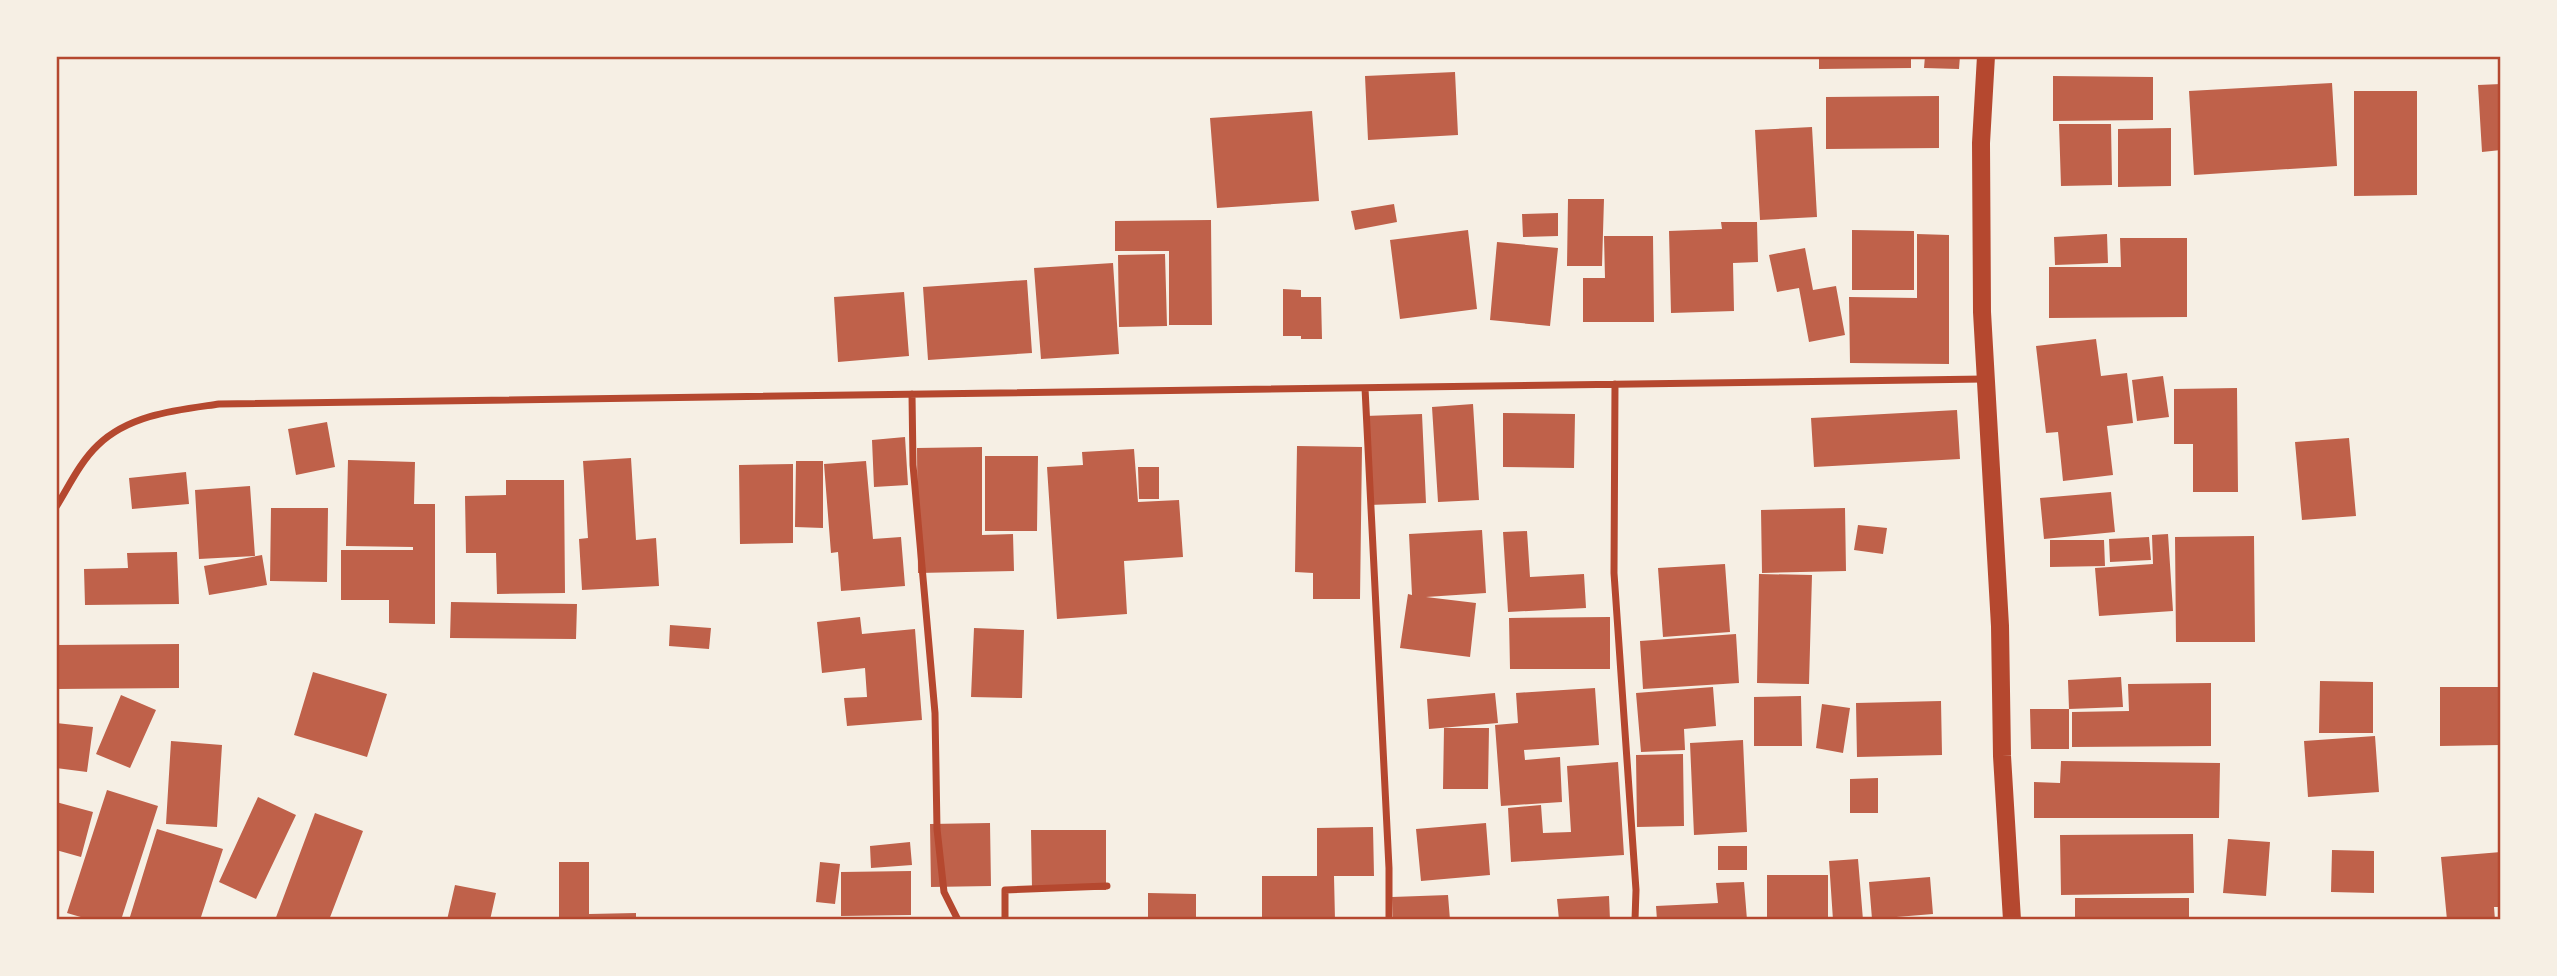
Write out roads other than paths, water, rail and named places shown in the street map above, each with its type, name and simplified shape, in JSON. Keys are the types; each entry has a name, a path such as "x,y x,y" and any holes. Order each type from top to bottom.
{"main road":[{"path":"1986,56 1981,143 1982,312 2000,626 2003,756 2012,920"}],"street":[{"path":"56,507 83,463 100,443 127,425 163,413 219,404 1985,379"},
{"path":"1615,384 1614,573 1636,890 1635,920"},
{"path":"1365,388 1389,868 1389,920"},
{"path":"912,394 913,466 935,713 937,829 944,892 958,920"},
{"path":"1005,920 1005,890 1107,886"}]}
